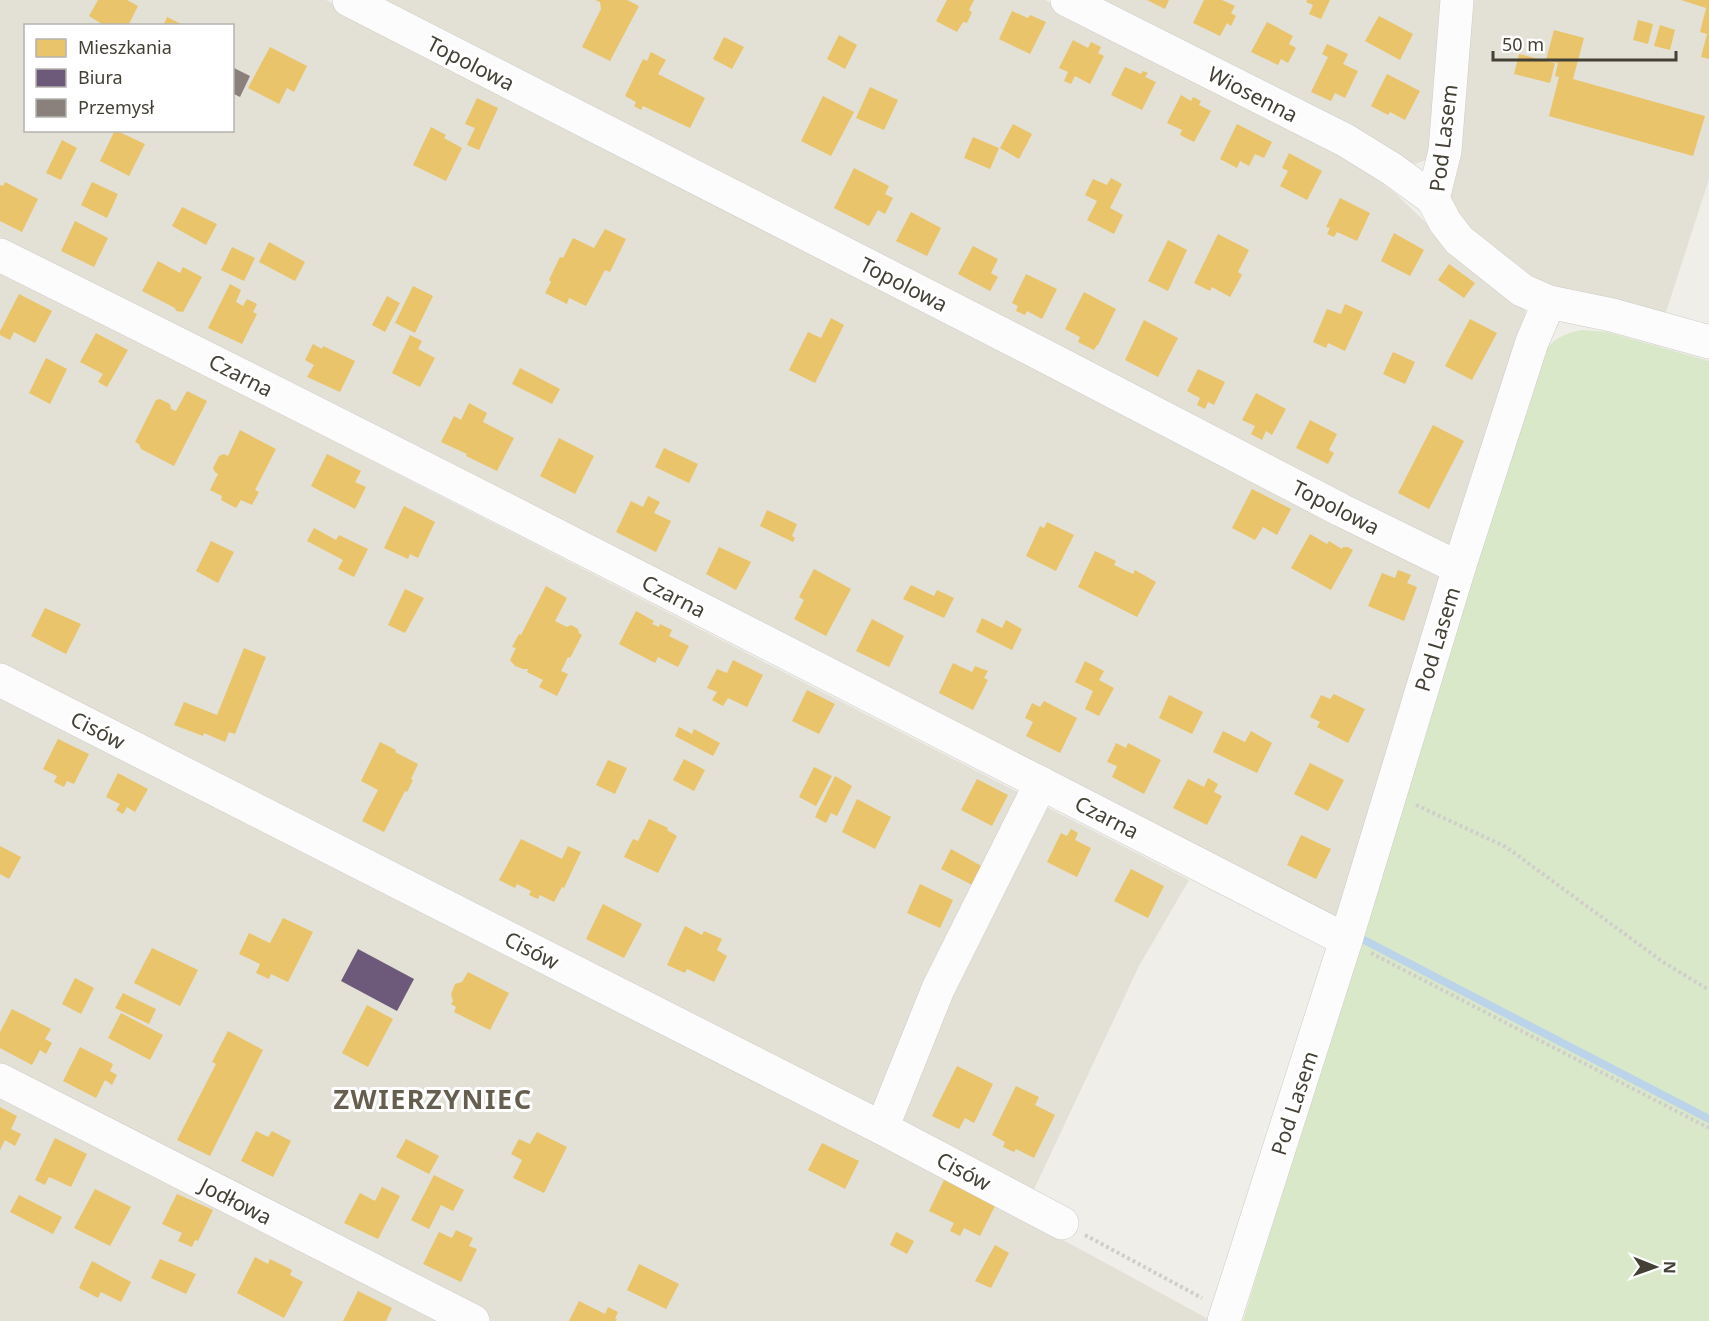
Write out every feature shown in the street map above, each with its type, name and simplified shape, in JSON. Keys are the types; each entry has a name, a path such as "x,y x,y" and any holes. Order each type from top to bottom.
{"street":[{"name":"Topolowa","path":"349,0 1341,510 1459,568"},
{"name":"Wiosenna","path":"1067,0 1345,140 1433,198"},
{"name":"Pod Lasem","path":"1225,1316 1346,940 1459,568 1532,342 1549,302 1522,290 1458,240 1444,222 1433,198 1444,152 1457,0"},
{"name":"Czarna","path":"0,255 205,357 1346,940"},
{"path":"1549,302 1612,315 1709,342"},
{"name":"Cisów","path":"0,680 882,1128 1062,1223"},
{"path":"882,1128 938,989 1041,783"},
{"name":"Jodłowa","path":"0,1080 473,1321"}],"path":[{"path":"1390,794 1506,847 1663,962 1709,990"},
{"path":"1346,940 1709,1128"},
{"path":"1062,1223 1225,1316"}],"shaded area":[{"path":"0,0 326,0 1440,572 1443,583 1342,917 1328,920 0,244"},
{"path":"366,0 1045,0 1344,153 1396,194 1445,241 1525,310 1527,326 1458,541 1440,550"},
{"path":"1090,0 1449,0 1437,148 1426,160 1415,164"},
{"path":"1467,0 1709,0 1709,179 1665,315 1546,286 1476,245 1449,203"},
{"path":"0,270 1189,880 1139,966 1021,1217 1212,1321 0,1321"}],"green space":[{"path":"1582,330 1607,332 1709,361 1709,1321 1243,1321 1531,371 1557,339"}],"building: Mieszkania":[{"path":"98,0 127,0 138,6 129,24 102,24 89,16"},
{"path":"595,0 627,0 639,6 610,61 582,47 601,9 600,2"},
{"path":"947,0 974,0 969,10 972,12 967,23 963,22 957,32 936,21"},
{"path":"1147,0 1169,0 1165,9"},
{"path":"1204,0 1222,0 1235,6 1231,13 1236,16 1231,26 1227,23 1220,36 1193,23"},
{"path":"1307,0 1330,0 1321,19 1309,14 1313,5 1306,2"},
{"path":"1681,0 1709,0 1709,59 1701,57 1707,34 1700,32 1706,8"},
{"path":"1012,11 1046,22 1030,54 999,39"},
{"path":"1379,16 1413,34 1400,60 1365,41"},
{"path":"167,17 181,24 164,24"},
{"path":"1638,20 1653,24 1648,44 1633,40"},
{"path":"1267,22 1293,36 1289,44 1296,48 1288,63 1281,59 1278,65 1251,52"},
{"path":"1660,25 1675,30 1670,50 1654,46"},
{"path":"1554,30 1584,38 1573,79 1705,116 1693,156 1549,116 1559,77 1555,76 1558,63 1546,60"},
{"path":"839,35 857,45 845,69 827,59"},
{"path":"724,37 744,47 732,69 713,59"},
{"path":"1073,40 1088,48 1091,42 1101,47 1098,53 1104,56 1090,84 1075,76 1071,84 1064,81 1068,72 1059,68"},
{"path":"1327,44 1348,54 1343,64 1358,71 1345,98 1335,93 1331,101 1311,92 1328,57 1322,54"},
{"path":"270,47 307,66 294,92 287,88 279,104 248,88"},
{"path":"651,52 666,60 658,74 705,98 690,128 643,106 641,110 634,106 636,102 625,96 643,59 647,61"},
{"path":"1519,54 1555,63 1550,83 1514,74"},
{"path":"1125,67 1141,74 1143,71 1148,73 1145,77 1156,82 1142,110 1111,95"},
{"path":"1387,74 1420,91 1405,120 1390,112 1388,115 1371,106"},
{"path":"870,87 898,100 884,130 856,118"},
{"path":"1181,95 1191,101 1193,97 1201,101 1199,105 1211,111 1194,142 1180,135 1182,130 1167,123"},
{"path":"823,96 854,112 831,156 801,141"},
{"path":"477,98 498,108 479,150 467,145 475,128 465,124"},
{"path":"1013,124 1032,134 1019,159 1000,148"},
{"path":"1237,124 1272,142 1264,158 1255,154 1249,166 1240,161 1237,168 1220,159"},
{"path":"431,127 446,135 444,138 462,148 446,181 413,165"},
{"path":"114,132 119,132 145,144 129,176 100,161"},
{"path":"973,137 999,148 990,169 964,158"},
{"path":"62,140 77,148 61,180 46,173"},
{"path":"1289,153 1322,171 1307,200 1280,186 1288,171 1282,168"},
{"path":"854,168 889,186 885,194 893,198 885,214 878,210 869,226 834,208"},
{"path":"1111,178 1122,184 1110,208 1123,215 1114,234 1087,220 1097,201 1085,195 1093,179 1107,185"},
{"path":"5,182 38,199 22,232 0,221 0,185 3,186"},
{"path":"92,182 118,194 107,218 81,205"},
{"path":"1340,198 1370,213 1357,241 1337,232 1334,237 1327,234 1330,228 1326,227"},
{"path":"182,207 217,224 206,245 172,226"},
{"path":"911,212 941,228 927,256 896,241"},
{"path":"75,221 108,238 94,267 61,251"},
{"path":"605,229 626,239 610,272 605,270 586,306 569,298 567,304 545,293 560,257 563,258 573,238 594,248"},
{"path":"1394,233 1424,250 1410,276 1381,261"},
{"path":"1218,234 1249,250 1238,272 1242,275 1230,297 1212,287 1210,291 1194,283"},
{"path":"1168,240 1187,250 1168,291 1148,281"},
{"path":"269,242 305,262 295,281 259,262"},
{"path":"973,246 998,259 991,273 998,277 990,291 958,274"},
{"path":"232,247 255,258 244,281 221,270"},
{"path":"158,261 180,273 183,267 202,277 183,312 176,311 175,308 142,291"},
{"path":"1449,264 1475,283 1464,298 1438,280"},
{"path":"1026,274 1057,289 1042,319 1027,311 1025,315 1016,311 1018,306 1012,303"},
{"path":"230,284 241,290 236,302 243,306 247,299 257,304 253,312 257,314 242,344 208,328"},
{"path":"413,286 433,296 415,333 395,323"},
{"path":"1084,292 1116,309 1094,350 1078,342 1080,337 1065,329"},
{"path":"19,294 52,311 35,343 14,332 10,340 0,335"},
{"path":"387,296 400,303 385,332 372,325"},
{"path":"1345,304 1363,312 1345,351 1328,343 1326,348 1313,342 1327,309 1341,314"},
{"path":"831,318 844,325 815,383 789,370 808,332 821,338"},
{"path":"1470,319 1497,333 1472,380 1445,366"},
{"path":"1144,320 1178,338 1158,377 1125,360"},
{"path":"96,333 128,350 107,387 98,382 103,374 80,362"},
{"path":"410,335 422,341 418,349 435,358 420,387 392,373"},
{"path":"313,344 322,349 323,346 355,361 340,392 307,377 314,365 305,360"},
{"path":"1393,352 1415,362 1405,384 1383,374"},
{"path":"46,358 67,369 50,404 29,393"},
{"path":"520,368 560,389 552,404 512,384"},
{"path":"1198,369 1225,382 1214,405 1208,402 1205,409 1197,405 1200,398 1187,391"},
{"path":"187,391 207,401 174,466 141,449 135,442 156,400 160,399 170,404 171,409 176,411"},
{"path":"1256,393 1286,409 1272,435 1266,431 1262,440 1251,434 1255,426 1242,420"},
{"path":"469,403 487,413 483,422 514,438 497,471 441,442 454,416 461,420"},
{"path":"1310,420 1337,434 1329,450 1334,453 1328,464 1296,448"},
{"path":"1433,425 1464,441 1429,509 1398,493"},
{"path":"240,430 276,449 255,490 259,492 252,505 241,500 236,508 221,500 222,496 210,490 218,474 213,468 219,456 224,454 228,456"},
{"path":"559,438 594,456 575,494 540,476"},
{"path":"664,448 698,464 689,483 655,467"},
{"path":"327,454 361,471 355,482 366,487 355,509 311,486"},
{"path":"1252,489 1291,509 1277,535 1263,527 1255,540 1232,528"},
{"path":"648,496 660,502 654,513 671,521 656,552 616,532 631,501 643,507"},
{"path":"404,506 435,522 418,558 410,554 408,559 384,548"},
{"path":"767,510 797,524 792,536 795,538 793,542 760,526"},
{"path":"1047,522 1074,535 1056,571 1026,556 1040,526 1044,528"},
{"path":"314,528 336,540 339,535 368,549 354,577 338,569 343,560 307,541"},
{"path":"1310,534 1327,544 1329,541 1342,549 1348,547 1353,550 1331,590 1291,568"},
{"path":"211,541 234,552 218,583 196,571"},
{"path":"719,547 751,562 736,590 706,574"},
{"path":"1095,551 1116,561 1114,565 1133,574 1135,570 1156,582 1137,617 1078,587"},
{"path":"814,569 851,589 826,636 794,619 804,600 799,597"},
{"path":"1398,570 1411,575 1407,583 1417,587 1404,621 1368,606 1382,573 1395,578"},
{"path":"911,585 934,596 937,590 954,598 944,618 903,599"},
{"path":"546,586 567,598 555,621 567,627 571,625 582,635 561,671 568,674 557,696 539,687 543,680 527,672 528,669 515,666 510,660 516,648 512,647 519,634 521,635"},
{"path":"405,589 424,598 405,633 388,625"},
{"path":"45,608 81,624 66,654 31,636"},
{"path":"636,611 654,621 652,624 659,627 660,624 672,630 669,636 689,646 678,667 658,657 655,663 619,644"},
{"path":"982,618 1002,628 1006,620 1022,629 1012,650 976,632"},
{"path":"872,619 904,636 889,667 856,651"},
{"path":"244,648 266,657 235,734 229,732 225,742 204,733 203,736 174,725 184,702 217,715"},
{"path":"733,660 763,675 747,707 728,698 723,706 712,700 717,692 707,688 717,669 727,673"},
{"path":"1085,661 1104,671 1099,680 1114,688 1099,716 1085,709 1093,691 1075,682"},
{"path":"953,663 972,672 975,666 988,671 984,678 988,680 973,710 939,693"},
{"path":"807,690 835,704 819,734 792,721"},
{"path":"1334,694 1365,709 1348,743 1317,727 1320,722 1310,717 1321,695 1330,699"},
{"path":"1169,695 1203,712 1192,734 1159,718"},
{"path":"1044,701 1077,718 1060,753 1026,736 1033,722 1025,718 1032,703 1040,707"},
{"path":"679,727 692,734 694,729 720,743 713,756 675,736"},
{"path":"1223,731 1245,742 1251,731 1272,743 1257,773 1213,752"},
{"path":"58,739 89,754 74,784 67,781 64,787 54,782 57,776 43,769"},
{"path":"380,742 418,764 407,792 405,791 384,832 362,821 378,790 361,781"},
{"path":"1116,743 1126,748 1128,743 1161,760 1144,794 1112,777 1117,766 1107,762"},
{"path":"684,759 705,770 694,791 673,780"},
{"path":"608,760 627,768 615,794 596,785"},
{"path":"1310,763 1344,780 1328,811 1294,794"},
{"path":"814,767 832,776 816,806 799,797"},
{"path":"118,773 148,789 135,812 127,807 123,814 116,810 120,804 106,797"},
{"path":"835,776 852,786 837,816 831,813 826,823 815,817"},
{"path":"1208,778 1218,784 1214,792 1222,796 1207,825 1173,808 1188,779 1204,787"},
{"path":"977,779 1008,795 992,826 961,810"},
{"path":"857,799 891,817 875,849 842,832"},
{"path":"649,819 668,828 667,830 677,836 658,873 624,857 633,839 638,841"},
{"path":"1071,829 1078,833 1075,840 1091,848 1077,877 1047,862 1061,833 1067,836"},
{"path":"1301,835 1331,849 1316,879 1287,865"},
{"path":"521,839 562,859 568,846 581,852 564,888 562,887 554,902 540,895 538,899 529,895 531,891 517,884 515,888 499,880"},
{"path":"0,846 21,857 9,879 0,874"},
{"path":"951,849 985,868 976,887 941,869"},
{"path":"1131,869 1164,886 1148,918 1114,901"},
{"path":"920,884 953,900 940,928 907,913"},
{"path":"603,904 642,924 624,958 586,939"},
{"path":"283,918 313,932 288,982 271,974 269,979 256,973 260,964 239,954 249,933 270,943"},
{"path":"685,926 702,935 704,931 722,939 717,950 727,956 714,982 687,969 685,973 667,965"},
{"path":"152,948 198,970 180,1006 134,983"},
{"path":"468,972 509,993 490,1030 454,1012 456,1007 451,1004 453,1001 451,994 455,984 462,982"},
{"path":"75,978 94,988 81,1014 62,1004"},
{"path":"123,993 156,1009 149,1024 115,1008"},
{"path":"367,1005 393,1019 368,1067 342,1053"},
{"path":"12,1009 51,1029 45,1039 52,1043 46,1054 40,1050 32,1065 0,1048 0,1032"},
{"path":"121,1013 163,1035 150,1060 108,1038"},
{"path":"228,1031 263,1050 210,1156 177,1140 216,1064 212,1062"},
{"path":"80,1047 113,1064 110,1071 117,1075 112,1085 105,1080 96,1098 63,1081"},
{"path":"957,1066 993,1084 974,1123 965,1118 959,1129 932,1116"},
{"path":"1016,1086 1039,1097 1035,1105 1055,1115 1034,1158 1016,1149 1014,1152 1003,1147 1005,1142 992,1135"},
{"path":"0,1107 17,1116 11,1129 21,1134 15,1146 5,1140 0,1150"},
{"path":"256,1131 268,1137 272,1131 291,1141 273,1177 241,1161"},
{"path":"537,1132 567,1147 544,1193 513,1178 522,1160 511,1154 519,1139 530,1144"},
{"path":"55,1138 87,1154 71,1187 49,1177 45,1185 35,1180"},
{"path":"406,1139 439,1156 429,1174 396,1157"},
{"path":"822,1143 859,1161 845,1189 808,1170"},
{"path":"434,1175 464,1190 453,1211 441,1205 429,1229 411,1220"},
{"path":"944,1180 995,1206 980,1236 964,1228 960,1236 950,1231 954,1223 929,1211"},
{"path":"382,1187 400,1196 378,1239 344,1223 360,1193 375,1201"},
{"path":"95,1189 131,1207 110,1246 74,1228"},
{"path":"177,1194 213,1210 198,1241 195,1240 192,1247 178,1241 182,1233 162,1224"},
{"path":"19,1195 62,1217 53,1234 10,1212"},
{"path":"456,1230 473,1238 469,1246 477,1249 461,1282 423,1264 439,1232 452,1238"},
{"path":"896,1232 914,1241 907,1254 890,1245"},
{"path":"995,1245 1009,1253 991,1288 975,1281"},
{"path":"255,1257 268,1264 270,1259 292,1270 290,1275 303,1282 284,1318 237,1293"},
{"path":"160,1259 196,1274 186,1294 151,1278"},
{"path":"92,1261 131,1282 121,1302 101,1292 98,1298 79,1288"},
{"path":"639,1264 679,1284 666,1309 627,1290"},
{"path":"358,1291 392,1308 386,1321 343,1321"},
{"path":"579,1301 605,1314 608,1307 618,1312 616,1321 569,1321"}],"building: Biura":[{"path":"358,949 414,979 397,1011 341,981"}],"building: Przemysł":[{"path":"234,68 250,76 240,97 234,94"}],"waterway":[{"path":"1364,940 1709,1119"}],"district":[{"name":"ZWIERZYNIEC","path":"433,1098"}]}
